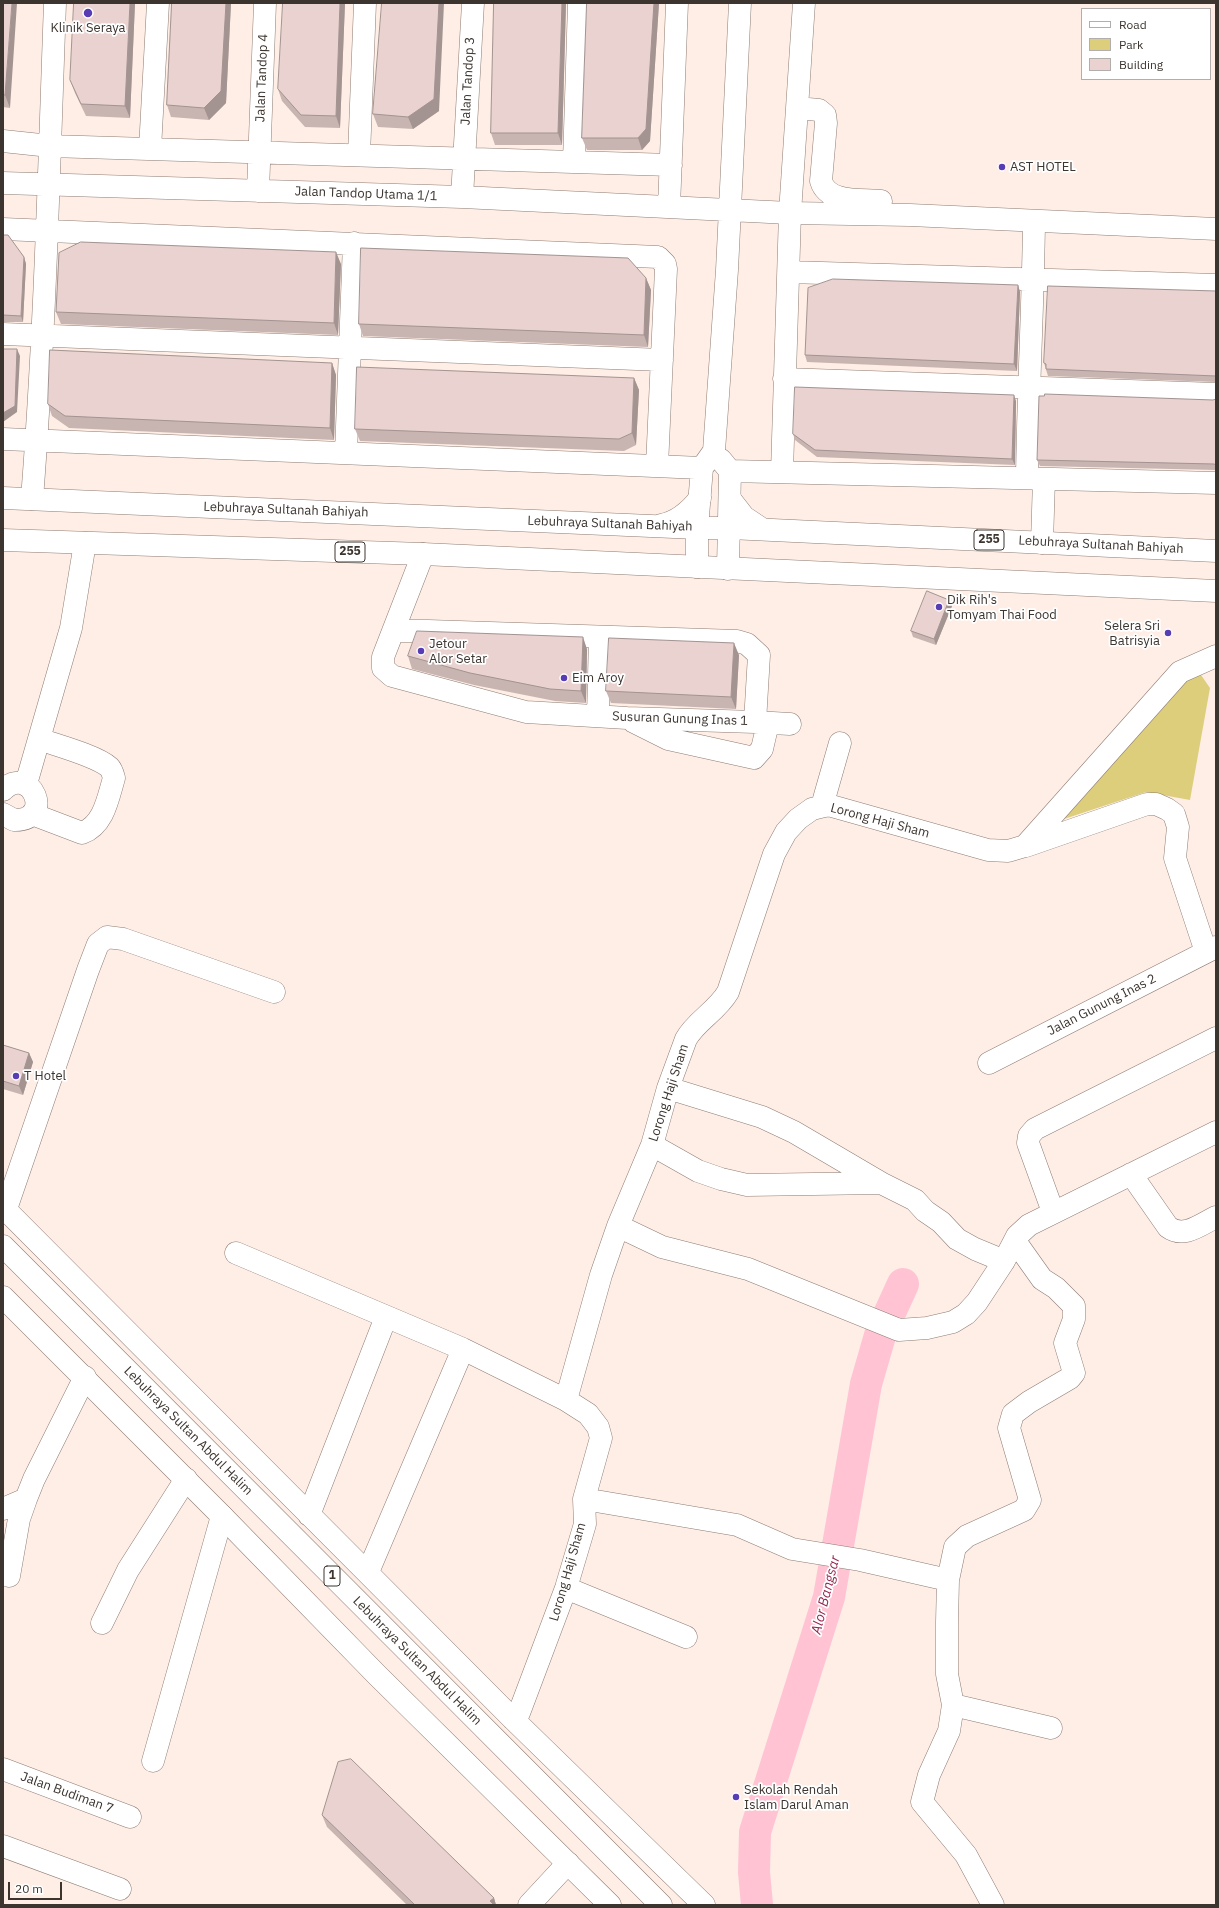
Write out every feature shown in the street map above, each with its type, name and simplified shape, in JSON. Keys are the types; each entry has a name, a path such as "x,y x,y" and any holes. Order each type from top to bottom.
{"street":[{"path":"32,500 37,441 47,231 55,3"},
{"path":"150,148 158,3"},
{"name":"Jalan Tandop 4","path":"258,191 265,3"},
{"path":"359,155 366,3"},
{"name":"Jalan Tandop 3","path":"462,197 473,3"},
{"path":"574,162 579,3"},
{"path":"669,207 677,3"},
{"path":"697,567 697,528 700,498 708,459 727,270 740,3"},
{"path":"782,472 790,213 804,3"},
{"path":"797,108 819,110 825,115 826,123 821,181 823,188 827,193 837,198 905,202 908,205 910,215"},
{"path":"3,141 50,146 671,165"},
{"name":"Jalan Tandop Utama 1/1","path":"3,183 462,197 790,213 910,215 1034,222 1216,229"},
{"path":"1034,222 1028,388 1042,542"},
{"path":"3,229 658,257 665,264 666,270 657,466"},
{"path":"346,453 354,243"},
{"path":"789,272 1216,284"},
{"path":"3,334 662,360"},
{"path":"784,379 1216,394"},
{"path":"3,439 657,466 708,459 730,471 1216,483"},
{"path":"728,569 730,471"},
{"name":"Lebuhraya Sultanah Bahiyah","path":"3,498 697,528 762,529 1216,551"},
{"path":"654,526 675,521 685,514 700,498"},
{"path":"730,499 744,517 762,529"},
{"name":"255","path":"3,540 423,554 1216,591"},
{"path":"26,784 71,628 85,543"},
{"path":"393,631 423,554"},
{"name":"Susuran Gunung Inas 1","path":"393,631 737,641 747,644 759,655 761,723 627,718 526,712 392,676 383,668 382,662 393,631"},
{"path":"598,716 600,637"},
{"path":"1025,846 1180,672 1216,656"},
{"path":"627,718 668,739 754,758 762,749 761,723 790,724"},
{"path":"32,814 82,833 89,830 96,824 103,814 114,778 113,772 108,766 98,760 39,739"},
{"path":"826,806 824,799 840,742"},
{"path":"3,790 9,785 15,783 26,784 36,796 35,809 32,814 26,818 14,820 3,814"},
{"name":"Lorong Haji Sham","path":"513,1719 522,1706 566,1588 585,1524 584,1499 601,1438 598,1427 588,1414 566,1400 601,1275 618,1226 652,1145 668,1088 690,1032 715,1010 728,992 774,854 786,832 798,819 812,809 828,805 988,850 1008,851 1147,804 1156,804 1174,814 1178,827 1175,858 1211,950"},
{"path":"274,992 123,939 107,936 98,944 88,970 4,1208 513,1719 704,1905"},
{"name":"Jalan Gunung Inas 2","path":"989,1063 1211,950"},
{"path":"1053,1212 1028,1143 1029,1136 1035,1129 1216,1038"},
{"path":"668,1088 762,1117 794,1132 882,1183 915,1200 925,1211 941,1222 957,1239 975,1250 1004,1261"},
{"path":"618,1226 662,1247 748,1270 899,1330 934,1326 953,1322 966,1314 977,1302 1004,1261 1017,1236 1026,1228 1053,1212 1216,1132"},
{"path":"652,1145 698,1171 721,1180 747,1185 882,1183"},
{"path":"1130,1174 1168,1227 1173,1231 1178,1233 1186,1232 1216,1217"},
{"path":"993,1905 966,1855 922,1802 929,1775 949,1731 953,1705 947,1674 948,1580 955,1547 966,1536 1024,1510 1030,1500 1009,1428 1013,1414 1029,1402 1070,1378 1074,1373 1065,1343 1074,1319 1074,1306 1056,1288 1042,1279 1015,1241"},
{"name":"Lebuhraya Sultan Abdul Halim","path":"3,1246 661,1905"},
{"path":"236,1253 463,1349 566,1400"},
{"path":"3,1297 186,1479 377,1675 610,1905"},
{"path":"309,1515 386,1317"},
{"path":"368,1572 463,1349"},
{"path":"9,1576 19,1519 26,1499 85,1377"},
{"path":"102,1623 128,1570 186,1479"},
{"path":"3,1509 26,1499"},
{"path":"584,1499 738,1525 792,1549 860,1560 948,1580"},
{"path":"153,1761 222,1516"},
{"path":"566,1588 686,1638"},
{"path":"953,1705 1051,1728"},
{"name":"Jalan Budiman 7","path":"3,1769 130,1817"},
{"path":"3,1846 120,1889"},
{"path":"529,1905 568,1863"}],"green space":[{"path":"1201,675 1210,688 1190,800 1146,792 1061,820 1183,677"}],"building":[{"path":"3,3 12,3 5,95 3,95"},
{"path":"74,3 130,3 125,106 81,104 70,80"},
{"path":"172,3 226,3 221,91 204,108 167,105"},
{"path":"283,3 340,3 336,116 301,115 278,89"},
{"path":"382,3 439,3 434,99 408,117 373,114"},
{"path":"494,3 562,3 558,133 491,133"},
{"path":"587,3 654,3 646,129 638,138 582,138"},
{"path":"3,235 8,235 24,257 21,316 3,315"},
{"path":"81,242 336,252 334,323 56,312 59,253"},
{"path":"361,248 628,258 646,278 644,335 359,324"},
{"path":"833,279 1018,285 1014,364 805,355 808,288"},
{"path":"1048,286 1216,291 1216,376 1046,369 1046,364 1044,363"},
{"path":"3,349 17,349 15,406 3,413"},
{"path":"50,350 332,363 330,428 65,416 48,404"},
{"path":"357,367 634,378 632,433 619,439 355,429"},
{"path":"795,387 1014,395 1012,459 815,450 793,434"},
{"path":"1045,394 1216,399 1216,465 1037,460 1039,396 1044,396"},
{"path":"927,591 949,600 934,639 911,631"},
{"path":"417,631 583,637 581,691 550,689 470,673 408,656"},
{"path":"609,638 734,643 731,697 606,691"},
{"name":"T Hotel","path":"3,1045 29,1053 19,1086 3,1081"},
{"path":"351,1759 494,1898 490,1901 494,1905 415,1905 322,1815 338,1762"}],"waterway":[{"name":"Alor Bangsar","path":"757,1905 754,1872 755,1832 829,1597 866,1384 881,1332 903,1284"}],"place":[{"name":"Klinik Seraya","path":"88,13"},
{"name":"AST HOTEL","path":"1002,167"},
{"name":"Dik Rih's Tomyam Thai Food","path":"939,607"},
{"name":"Selera Sri Batrisyia","path":"1168,633"},
{"name":"Jetour Alor Setar","path":"421,651"},
{"name":"Eim Aroy","path":"564,678"},
{"name":"T Hotel","path":"16,1076"},
{"name":"Sekolah Rendah Islam Darul Aman","path":"736,1797"}]}
